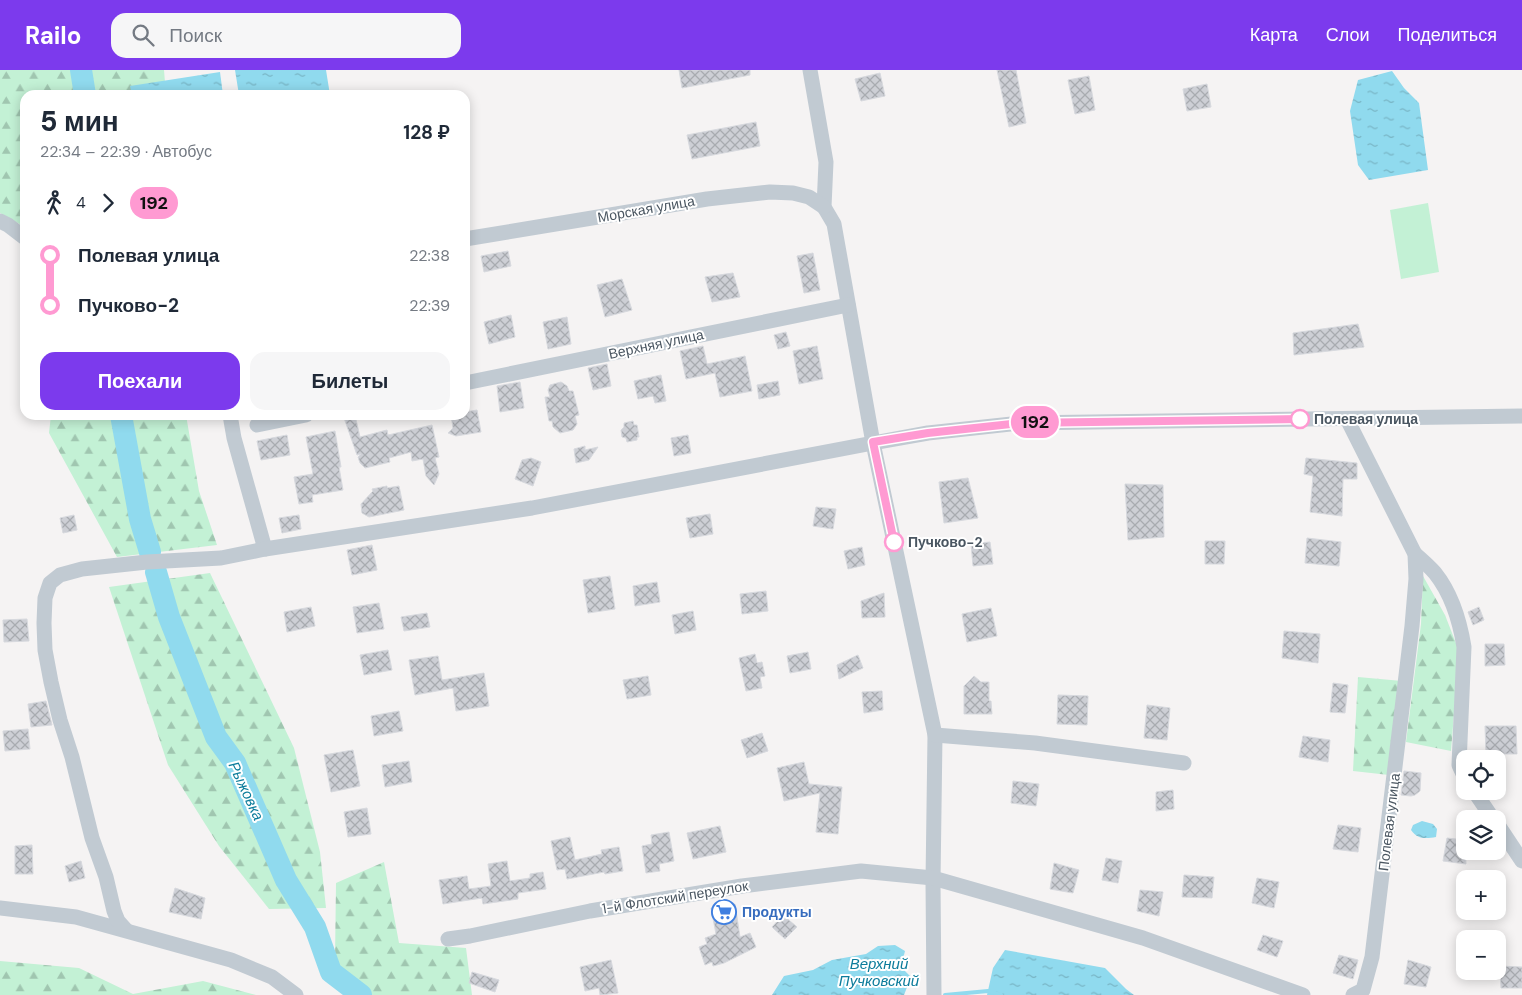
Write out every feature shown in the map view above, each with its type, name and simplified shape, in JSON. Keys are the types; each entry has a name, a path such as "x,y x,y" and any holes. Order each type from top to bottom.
{"street":[{"path":"810,70 826,162 824,207 834,224 873,442 934,735 934,995"},
{"name":"Морская улица","path":"470,238 707,198 770,192 809,196 824,207"},
{"path":"0,221 8,224 20,234"},
{"name":"Верхняя улица","path":"470,382 848,305"},
{"path":"126,930 118,921 114,911 106,878 92,838 72,756 60,720 45,650 45,598 50,583 60,575 82,569 147,562 221,558 532,508 928,433 1020,423 1522,416"},
{"name":"Полевая улица","path":"1347,419 1415,554 1416,579 1372,957 1363,990 1352,995"},
{"path":"231,420 234,438 265,550"},
{"path":"257,425 282,420"},
{"path":"1415,554 1442,582 1455,612 1462,635 1464,647 1460,750"},
{"path":"934,735 1035,743 1184,763"},
{"path":"1506,837 1522,861"},
{"name":"1-й Флотский переулок","path":"448,938 470,936 590,911 742,886 861,871 933,878 1143,938 1303,995"},
{"path":"0,908 76,917 231,960 272,977 296,995"}],"green space":[{"path":"0,70 164,70 166,90 20,90 20,224 0,213"},
{"path":"1428,203 1439,272 1401,279 1390,210"},
{"path":"50,420 187,420 199,491 217,545 117,557 49,433"},
{"path":"210,573 294,748 320,852 326,908 269,909 219,846 168,765 109,587"},
{"path":"1423,576 1445,615 1459,651 1451,751 1406,742 1421,624"},
{"path":"1358,677 1402,681 1389,775 1353,771"},
{"path":"384,862 399,943 466,948 472,995 346,995 335,959 336,883"},
{"path":"0,961 79,968 133,994 203,981 256,995 0,995"}],"water":[{"path":"235,70 326,70 329,90 238,90"},
{"path":"1392,71 1404,88 1419,103 1428,170 1369,180 1358,165 1350,111 1358,80"},
{"path":"220,72 222,90 131,90 130,86"},
{"path":"1422,821 1433,824 1437,829 1436,837 1422,838 1413,833 1411,830 1413,825"},
{"name":"Верхний Пучковский","path":"895,945 905,951 901,967 911,977 904,995 772,995 784,976 813,970 832,960 866,954 878,946"},
{"path":"1005,950 1105,968 1134,995 987,995 993,968"}],"building":[{"path":"679,70 750,70 750,75 682,88"},
{"path":"997,70 1016,70 1026,123 1009,127"},
{"path":"880,73 885,96 861,101 855,79"},
{"path":"1089,76 1095,110 1075,114 1068,80"},
{"path":"1207,84 1211,107 1187,111 1183,89"},
{"path":"756,122 760,146 692,159 687,135"},
{"path":"508,251 511,266 484,272 481,256"},
{"path":"813,253 820,290 804,293 797,256"},
{"path":"733,273 740,297 712,302 705,277"},
{"path":"622,279 632,310 605,317 597,285"},
{"path":"511,315 515,337 489,344 484,322"},
{"path":"567,317 571,344 548,349 543,322"},
{"path":"1358,324 1364,347 1294,355 1293,333"},
{"path":"786,332 790,346 778,349 774,335"},
{"path":"703,346 707,364 745,356 752,391 720,397 715,373 686,379 680,351"},
{"path":"817,346 823,379 799,384 793,351"},
{"path":"607,364 611,386 593,390 588,368"},
{"path":"661,375 666,401 655,403 653,396 638,399 634,381"},
{"path":"778,381 780,395 759,399 757,385"},
{"path":"520,382 524,408 500,412 497,386"},
{"path":"561,382 567,386 569,391 573,391 579,415 575,416 577,424 573,430 560,433 553,427 552,421 549,421 545,397 550,397 548,390 550,385"},
{"path":"477,410 481,432 456,436 448,433 453,428 452,420 470,420 470,411"},
{"path":"345,420 356,420 360,437 387,430 388,435 432,425 439,457 435,458 439,474 434,485 426,476 423,459 412,461 411,452 389,458 390,462 365,468 360,463 358,457 361,454 357,455"},
{"path":"633,421 634,425 637,425 639,437 637,437 637,440 627,442 626,438 622,437 621,430 624,427 624,423"},
{"path":"335,431 343,490 312,495 313,502 299,504 294,477 313,474 306,437"},
{"path":"287,435 290,455 261,460 257,441"},
{"path":"688,435 691,453 674,456 671,438"},
{"path":"585,446 585,450 598,447 589,460 576,463 574,449"},
{"path":"531,458 541,462 533,486 515,479 522,460"},
{"path":"1306,458 1357,463 1357,479 1343,479 1342,516 1310,512 1313,476 1304,474"},
{"path":"968,478 978,518 944,523 939,482"},
{"path":"1125,484 1163,485 1164,537 1128,540"},
{"path":"387,486 387,488 399,486 404,510 369,517 362,513 361,504 373,491 372,489"},
{"path":"816,507 836,509 833,529 813,526"},
{"path":"710,514 713,534 690,538 686,518"},
{"path":"74,515 77,530 63,533 60,518"},
{"path":"299,515 301,529 282,533 279,518"},
{"path":"1307,538 1341,542 1339,566 1305,563"},
{"path":"1205,541 1225,541 1224,564 1205,564"},
{"path":"990,542 993,564 973,566 971,544"},
{"path":"372,545 377,570 352,575 347,550"},
{"path":"862,547 865,565 848,569 844,551"},
{"path":"610,576 615,609 588,613 583,580"},
{"path":"657,582 660,602 635,606 633,586"},
{"path":"766,591 768,611 742,614 740,594"},
{"path":"884,593 885,617 862,618 861,601"},
{"path":"379,603 384,629 357,633 353,607"},
{"path":"311,607 315,626 287,632 284,612"},
{"path":"1479,607 1484,620 1473,625 1468,612"},
{"path":"991,608 997,636 967,642 962,614"},
{"path":"693,611 696,630 675,634 672,615"},
{"path":"427,613 430,627 404,631 401,617"},
{"path":"27,619 29,641 4,642 3,620"},
{"path":"1284,631 1320,634 1318,663 1282,658"},
{"path":"1485,644 1504,644 1505,665 1485,666"},
{"path":"388,650 392,670 364,675 360,655"},
{"path":"808,652 811,669 790,673 787,656"},
{"path":"755,654 757,663 762,662 765,676 760,677 762,688 746,691 739,658"},
{"path":"858,655 863,668 839,679 837,665"},
{"path":"438,656 442,680 484,673 489,706 456,711 453,688 415,695 409,660"},
{"path":"648,676 651,695 627,699 623,680"},
{"path":"974,676 981,682 989,682 989,701 991,701 992,714 964,714 964,686"},
{"path":"1333,683 1348,685 1345,713 1330,712"},
{"path":"882,691 883,710 864,713 862,692"},
{"path":"1058,695 1088,696 1087,725 1057,724"},
{"path":"46,701 52,725 31,727 28,704"},
{"path":"1147,705 1170,708 1167,740 1144,738"},
{"path":"399,711 403,731 374,736 371,716"},
{"path":"1485,726 1516,726 1517,754 1506,754 1506,750 1486,750"},
{"path":"28,729 30,749 5,751 3,731"},
{"path":"762,733 768,751 747,758 741,740"},
{"path":"1303,736 1330,740 1328,762 1299,757"},
{"path":"353,750 360,786 331,792 324,755"},
{"path":"409,761 412,782 385,787 382,765"},
{"path":"804,762 809,784 842,787 838,834 816,832 820,793 784,801 777,768"},
{"path":"1404,771 1421,773 1420,791 1415,795 1401,795"},
{"path":"1013,781 1039,784 1036,806 1011,803"},
{"path":"1173,790 1174,809 1156,811 1156,792"},
{"path":"367,808 371,834 348,837 344,812"},
{"path":"1338,825 1361,828 1358,852 1333,849"},
{"path":"720,826 726,852 693,859 687,833"},
{"path":"669,832 674,861 659,864 660,871 646,873 642,846 652,844 651,835"},
{"path":"570,837 575,860 602,854 601,850 619,847 623,871 605,874 604,872 567,879 565,869 557,870 551,841"},
{"path":"1447,838 1456,839 1456,860 1466,860 1466,864 1443,861"},
{"path":"32,845 33,874 15,874 15,846"},
{"path":"1106,858 1122,861 1118,883 1102,880"},
{"path":"81,861 85,878 69,882 65,866"},
{"path":"507,861 510,881 530,878 530,874 543,872 546,889 518,893 518,899 483,904 482,898 443,904 439,880 467,876 469,889 491,886 488,864"},
{"path":"1054,863 1079,870 1073,893 1050,889"},
{"path":"1184,875 1214,877 1212,898 1182,897"},
{"path":"1257,878 1279,882 1274,908 1252,903"},
{"path":"175,888 205,898 201,919 169,912"},
{"path":"1140,890 1163,892 1159,916 1137,911"},
{"path":"735,904 740,937 750,933 756,947 724,963 713,966 712,962 705,965 699,947 707,944 705,938 716,934 711,908"},
{"path":"783,915 797,927 785,939 772,927"},
{"path":"1263,935 1283,941 1277,957 1257,950"},
{"path":"1339,955 1358,960 1353,979 1333,973"},
{"path":"611,960 618,993 600,995 599,988 585,991 580,967"},
{"path":"1408,960 1431,967 1426,987 1404,984"},
{"path":"1506,966 1522,967 1522,988 1501,988 1501,980 1506,980"},
{"path":"472,972 499,980 495,992 469,983"}],"waterway":[{"name":"Рыжовка","path":"81,70 84,90"},
{"name":"Рыжовка","path":"122,420 140,519 150,552"},
{"name":"Рыжовка","path":"156,572 169,617 216,737 235,763 286,880 315,927 331,972 361,995"},
{"path":"945,995 988,991 1001,995"}],"bus line":[{"name":"192","path":"894,542 873,442 928,433 1020,423 1300,419"}],"place":[{"name":"Полевая улица","path":"1300,419"},
{"name":"Пучково-2","path":"894,542"},
{"name":"Продукты","path":"724,912"}]}
